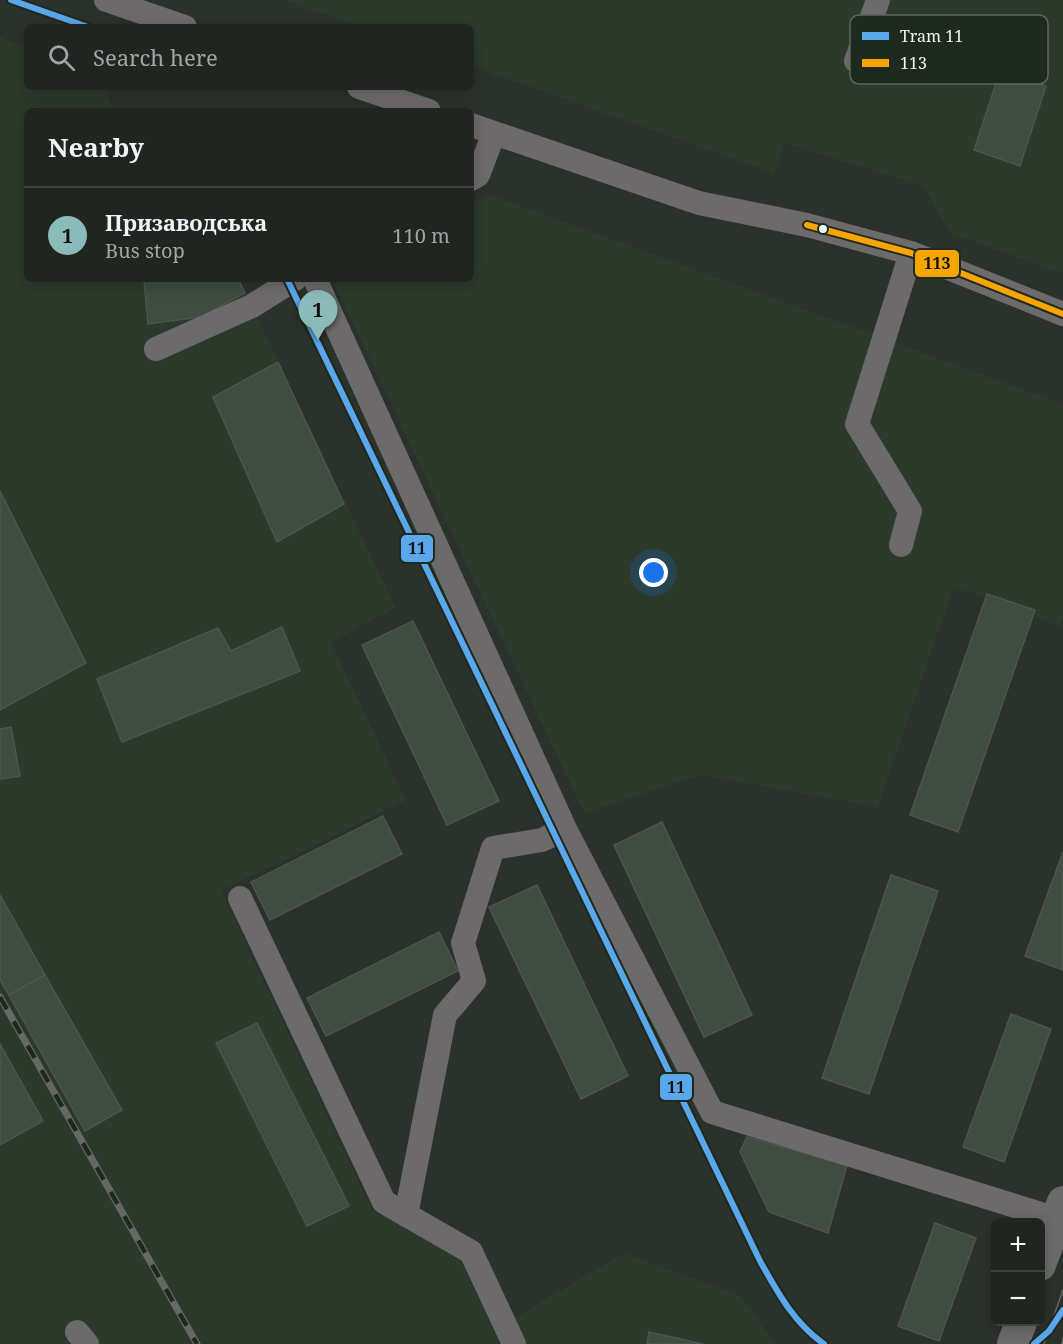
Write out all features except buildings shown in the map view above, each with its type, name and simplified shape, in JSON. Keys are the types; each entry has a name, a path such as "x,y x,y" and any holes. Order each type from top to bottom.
{"main road":[{"path":"1045,1254 1060,1211"},
{"path":"1013,1344 1020,1326"}],"street":[{"path":"106,0 176,24"},
{"path":"873,15 878,0"},
{"path":"368,90 420,108"},
{"path":"474,126 699,203 807,225 911,253 1063,314"},
{"path":"474,177 478,175 494,133"},
{"path":"901,545 910,511 857,424 911,253"},
{"path":"156,349 252,306 290,282"},
{"path":"316,282 565,829 712,1112 1060,1211"},
{"path":"406,1215 445,1015 474,981 463,943 493,848 542,840 565,829"},
{"path":"240,898 384,1202 471,1252 514,1344"}],"shaded area":[{"path":"284,0 1063,0 1063,274 950,233 923,186 784,143 774,173 474,67 474,24 352,24"},
{"path":"0,37 24,47 24,90 107,90 111,108 24,108 24,282 240,282 396,608 331,642 406,800 221,891 372,1210 461,1260 500,1344 0,1344"},
{"path":"488,194 1063,404 1063,618 1060,627 954,586 878,807 700,775 584,813 333,282 474,282 474,201"},
{"path":"624,1253 741,1296 777,1344 526,1344 514,1318"}],"tram line":[{"name":"11","path":"11,0 79,24"},
{"name":"11","path":"288,282 760,1261 795,1317 824,1344"},
{"path":"1044,1344 1063,1290"},
{"name":"11","path":"1034,1344 1049,1331 1063,1310"},
{"path":"1062,1344 1063,1338"}],"railway":[{"path":"0,997 197,1344"}],"transit line":[{"name":"113","path":"807,225 911,253 1063,314"}],"place":[{"name":"Призаводська","path":"318,340"}]}
